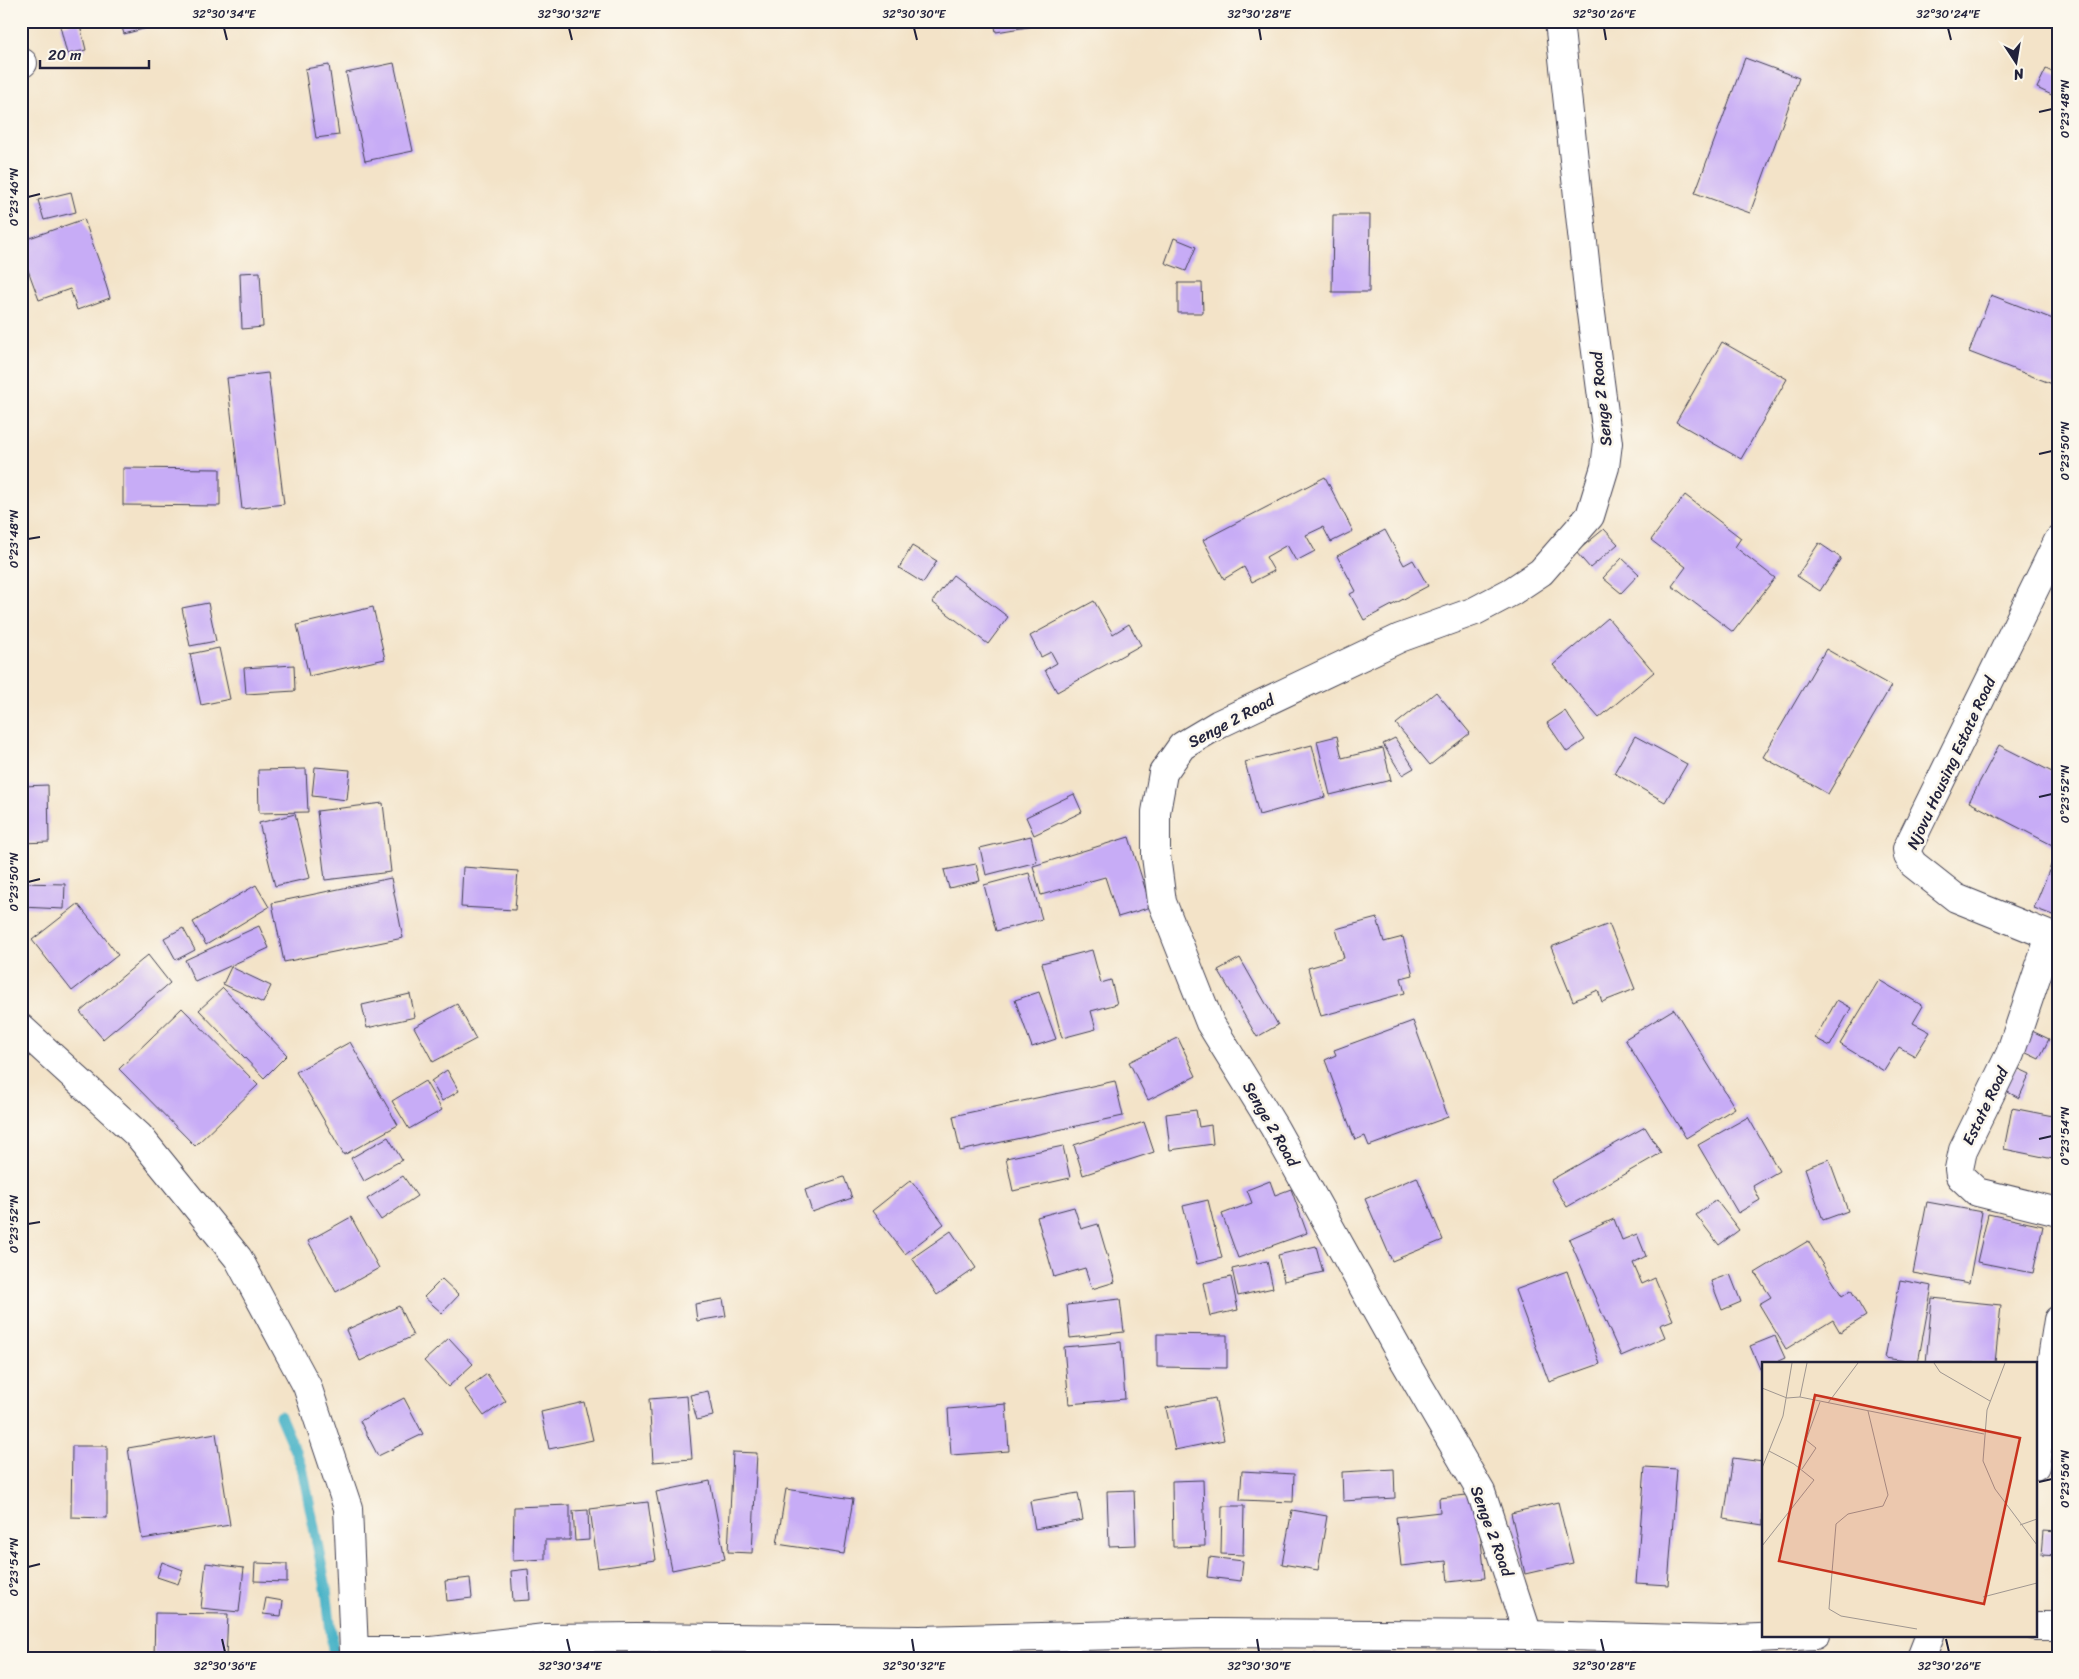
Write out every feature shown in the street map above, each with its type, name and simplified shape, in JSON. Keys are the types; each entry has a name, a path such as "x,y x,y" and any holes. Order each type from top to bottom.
{"street":[{"name":"Senge 2 Road","path":"1528,1635 1481,1492 1396,1347 1274,1127 1210,1023 1162,902 1156,856 1156,812 1163,773 1182,746 1219,724 1400,638 1474,611 1511,592 1541,572 1590,516 1605,467 1608,443 1588,298 1559,21"},
{"name":"Njovu Housing Estate Road","path":"2054,938 1956,898 1912,864 1907,849 2058,540"},
{"name":"Estate Road","path":"2054,938 2010,1054 1963,1150 1959,1169 1960,1176 1977,1192 2058,1212"},
{"path":"21,1028 139,1136 238,1258 307,1386 348,1508 355,1654 432,1651 545,1638 920,1640 1205,1633 1528,1635 1722,1640 1796,1636"},
{"path":"2036,1460 2058,1320"},
{"path":"2036,1626 2058,1626"},
{"path":"1921,1658 1930,1636"}],"building":[{"path":"79,21 86,50 67,54 60,26"},
{"path":"120,21 170,21 170,22 124,34"},
{"path":"994,21 1033,21 1034,26 996,32"},
{"path":"1745,58 1799,78 1750,213 1695,193"},
{"path":"394,63 413,151 365,161 346,73"},
{"path":"329,65 339,135 316,138 305,69"},
{"path":"2046,69 2058,75 2058,98 2037,88"},
{"path":"71,192 76,212 44,220 38,200"},
{"path":"1333,215 1370,215 1369,292 1332,292"},
{"path":"84,219 105,278 110,298 77,310 70,289 39,300 21,251 21,241"},
{"path":"1174,238 1196,247 1186,271 1165,263"},
{"path":"260,272 263,327 242,329 240,273"},
{"path":"1178,283 1202,283 1203,313 1178,313"},
{"path":"1991,295 2058,321 2058,378 2055,385 1969,352"},
{"path":"1722,342 1787,379 1741,459 1676,422"},
{"path":"268,373 284,504 242,509 227,378"},
{"path":"123,468 220,469 220,506 123,505"},
{"path":"1325,477 1353,531 1331,542 1323,527 1306,535 1315,551 1296,561 1287,545 1266,557 1274,571 1252,582 1244,567 1224,579 1203,540"},
{"path":"1685,495 1741,538 1735,547 1775,578 1733,632 1672,586 1686,567 1651,540"},
{"path":"1604,529 1618,544 1590,568 1576,552"},
{"path":"1385,530 1404,565 1413,560 1428,586 1364,620 1350,594 1356,591 1337,556"},
{"path":"1819,543 1841,558 1820,591 1797,576"},
{"path":"912,546 937,561 923,583 899,568"},
{"path":"1622,558 1639,574 1621,593 1603,578"},
{"path":"953,575 1008,617 988,644 932,602"},
{"path":"1094,601 1113,634 1129,624 1141,645 1057,692 1045,670 1057,663 1051,652 1041,657 1030,636"},
{"path":"208,603 216,641 190,646 182,608"},
{"path":"373,607 385,659 309,676 297,625"},
{"path":"1608,618 1654,672 1599,718 1553,665"},
{"path":"219,648 230,699 201,705 190,654"},
{"path":"1826,649 1891,686 1828,794 1763,757"},
{"path":"294,665 295,691 246,694 244,668"},
{"path":"1436,692 1470,733 1430,765 1396,724"},
{"path":"1565,711 1585,740 1567,752 1547,723"},
{"path":"1337,736 1342,758 1383,748 1391,780 1330,795 1317,741"},
{"path":"1635,736 1687,764 1665,802 1614,773"},
{"path":"1395,738 1414,768 1402,775 1383,744"},
{"path":"1312,745 1325,797 1259,815 1245,762"},
{"path":"1999,745 2058,775 2058,848 1969,802"},
{"path":"315,767 350,770 347,800 312,796"},
{"path":"306,769 308,812 259,813 258,770"},
{"path":"21,773 23,773 23,786 48,785 49,842 21,843"},
{"path":"1074,794 1082,812 1034,835 1026,817"},
{"path":"383,803 391,872 325,880 317,811"},
{"path":"295,814 310,878 275,886 259,823"},
{"path":"1031,836 1037,862 986,875 980,848"},
{"path":"1129,837 1151,907 1118,917 1105,877 1041,895 1033,866"},
{"path":"2054,858 2058,859 2058,917 2034,908"},
{"path":"976,864 980,881 949,888 944,870"},
{"path":"463,867 518,871 515,910 461,907"},
{"path":"1029,873 1042,919 996,931 984,885"},
{"path":"391,878 403,938 284,962 272,903"},
{"path":"21,883 65,884 64,909 21,907"},
{"path":"256,885 269,907 206,945 193,922"},
{"path":"78,904 118,955 72,991 32,940"},
{"path":"1377,918 1384,942 1403,937 1413,975 1401,978 1405,993 1321,1016 1308,968 1344,958 1336,929"},
{"path":"1609,924 1635,989 1602,1002 1598,990 1573,1001 1551,947"},
{"path":"259,926 269,948 195,982 185,960"},
{"path":"183,928 195,950 176,960 164,938"},
{"path":"1092,950 1101,983 1111,980 1117,1004 1091,1011 1096,1029 1062,1038 1042,963"},
{"path":"148,955 170,983 103,1039 80,1012"},
{"path":"1240,958 1278,1025 1257,1037 1218,970"},
{"path":"231,967 271,986 263,1003 223,984"},
{"path":"1879,980 1923,1006 1913,1023 1930,1032 1915,1056 1899,1047 1884,1071 1840,1044"},
{"path":"223,988 287,1055 264,1078 199,1010"},
{"path":"1039,992 1056,1039 1032,1047 1015,1000"},
{"path":"410,994 415,1017 367,1028 362,1005"},
{"path":"1837,1000 1851,1008 1830,1046 1815,1038"},
{"path":"457,1004 476,1039 433,1062 414,1027"},
{"path":"182,1008 258,1085 195,1146 119,1069"},
{"path":"1674,1009 1735,1108 1686,1138 1625,1039"},
{"path":"1413,1021 1448,1117 1369,1146 1365,1136 1355,1140 1325,1060 1336,1055 1334,1050"},
{"path":"2032,1031 2049,1039 2039,1059 2022,1051"},
{"path":"1178,1038 1196,1076 1148,1100 1129,1062"},
{"path":"350,1042 398,1125 344,1155 296,1072"},
{"path":"2015,1067 2030,1074 2019,1098 2004,1090"},
{"path":"447,1070 459,1091 442,1101 431,1081"},
{"path":"425,1081 442,1110 409,1129 392,1101"},
{"path":"1115,1081 1123,1116 960,1151 953,1116"},
{"path":"2012,1108 2058,1117 2058,1160 2004,1149"},
{"path":"1196,1110 1199,1127 1211,1125 1213,1144 1170,1150 1166,1114"},
{"path":"1748,1117 1779,1171 1753,1186 1760,1200 1738,1213 1698,1145"},
{"path":"1144,1122 1154,1152 1083,1175 1074,1145"},
{"path":"1645,1127 1661,1153 1567,1207 1551,1180"},
{"path":"388,1137 402,1160 364,1181 351,1158"},
{"path":"1063,1146 1070,1178 1013,1191 1006,1158"},
{"path":"1829,1159 1848,1211 1823,1220 1805,1168"},
{"path":"403,1176 417,1196 381,1220 367,1199"},
{"path":"844,1177 852,1198 812,1212 805,1190"},
{"path":"1417,1177 1443,1240 1392,1261 1365,1199"},
{"path":"911,1180 944,1224 905,1254 872,1211"},
{"path":"1270,1181 1275,1195 1291,1189 1307,1233 1238,1258 1222,1214 1252,1203 1247,1190"},
{"path":"1208,1200 1222,1258 1197,1264 1183,1206"},
{"path":"1716,1200 1739,1230 1719,1245 1696,1215"},
{"path":"1927,1202 1982,1212 1969,1283 1913,1273"},
{"path":"1074,1207 1081,1229 1098,1224 1115,1282 1092,1289 1085,1268 1054,1277 1037,1217"},
{"path":"1988,1214 2043,1226 2033,1273 1977,1262"},
{"path":"351,1217 379,1268 336,1292 308,1241"},
{"path":"1614,1219 1622,1240 1637,1234 1646,1256 1633,1263 1642,1284 1655,1278 1673,1320 1660,1325 1665,1337 1621,1356 1569,1239"},
{"path":"951,1231 976,1268 937,1295 912,1258"},
{"path":"1808,1241 1842,1296 1851,1290 1866,1316 1840,1332 1833,1320 1786,1349 1759,1304 1771,1297 1755,1273"},
{"path":"1316,1246 1323,1272 1284,1281 1278,1255"},
{"path":"1267,1261 1273,1288 1238,1296 1232,1269"},
{"path":"1567,1271 1600,1364 1549,1382 1515,1290"},
{"path":"1730,1274 1741,1302 1722,1310 1711,1281"},
{"path":"1231,1277 1238,1310 1210,1316 1203,1283"},
{"path":"442,1279 459,1295 442,1313 424,1297"},
{"path":"1900,1280 1932,1286 1918,1362 1885,1358"},
{"path":"1932,1298 2001,1305 1995,1362 1926,1362"},
{"path":"723,1299 726,1316 697,1321 695,1304"},
{"path":"1120,1299 1124,1332 1070,1338 1067,1305"},
{"path":"399,1306 413,1336 360,1361 346,1330"},
{"path":"1157,1334 1227,1335 1227,1368 1157,1367"},
{"path":"1775,1336 1785,1358 1776,1362 1762,1362 1762,1368 1760,1369 1750,1346"},
{"path":"449,1338 473,1364 448,1387 424,1361"},
{"path":"1121,1342 1125,1399 1069,1404 1064,1347"},
{"path":"487,1374 506,1401 484,1416 465,1390"},
{"path":"708,1391 713,1416 697,1420 690,1395"},
{"path":"687,1396 692,1459 653,1462 649,1399"},
{"path":"404,1398 423,1434 378,1456 360,1421"},
{"path":"1215,1398 1224,1440 1175,1450 1166,1408"},
{"path":"584,1402 593,1440 549,1449 541,1412"},
{"path":"1006,1404 1009,1451 951,1455 948,1409"},
{"path":"216,1433 230,1525 142,1539 128,1448"},
{"path":"72,1446 107,1446 107,1518 71,1517"},
{"path":"733,1452 757,1453 752,1553 728,1552"},
{"path":"1733,1458 1762,1462 1762,1525 1724,1519"},
{"path":"1645,1467 1677,1469 1668,1585 1636,1583"},
{"path":"1394,1469 1395,1498 1343,1501 1342,1472"},
{"path":"1242,1471 1294,1474 1293,1502 1240,1500"},
{"path":"1203,1480 1205,1546 1173,1547 1172,1481"},
{"path":"710,1481 725,1559 672,1570 656,1492"},
{"path":"786,1489 853,1499 844,1554 777,1544"},
{"path":"1134,1490 1136,1545 1109,1546 1107,1491"},
{"path":"1078,1493 1083,1520 1035,1529 1030,1501"},
{"path":"1476,1494 1485,1578 1448,1582 1446,1561 1401,1566 1396,1517 1440,1512 1439,1498"},
{"path":"648,1502 656,1560 598,1568 590,1509"},
{"path":"1558,1502 1573,1563 1525,1574 1511,1513"},
{"path":"570,1505 570,1540 545,1540 545,1559 513,1561 514,1507"},
{"path":"1222,1506 1244,1506 1243,1555 1221,1554"},
{"path":"588,1510 589,1540 575,1541 573,1511"},
{"path":"1292,1510 1327,1516 1318,1570 1282,1564"},
{"path":"2043,1531 2058,1532 2058,1556 2041,1555"},
{"path":"1209,1557 1243,1561 1241,1581 1207,1577"},
{"path":"162,1562 183,1570 178,1584 157,1577"},
{"path":"206,1563 244,1568 239,1612 201,1608"},
{"path":"255,1563 287,1564 287,1582 254,1581"},
{"path":"528,1569 530,1600 513,1601 511,1571"},
{"path":"470,1578 472,1598 447,1601 445,1581"},
{"path":"266,1598 283,1601 281,1616 263,1614"},
{"path":"155,1613 228,1614 226,1658 154,1658"},
{"path":"1314,1654 1332,1657 1332,1658 1314,1658"},
{"path":"139,1656 153,1656 153,1658 139,1658"}],"waterway":[{"path":"280,1416 302,1467 326,1588 334,1658"}]}
